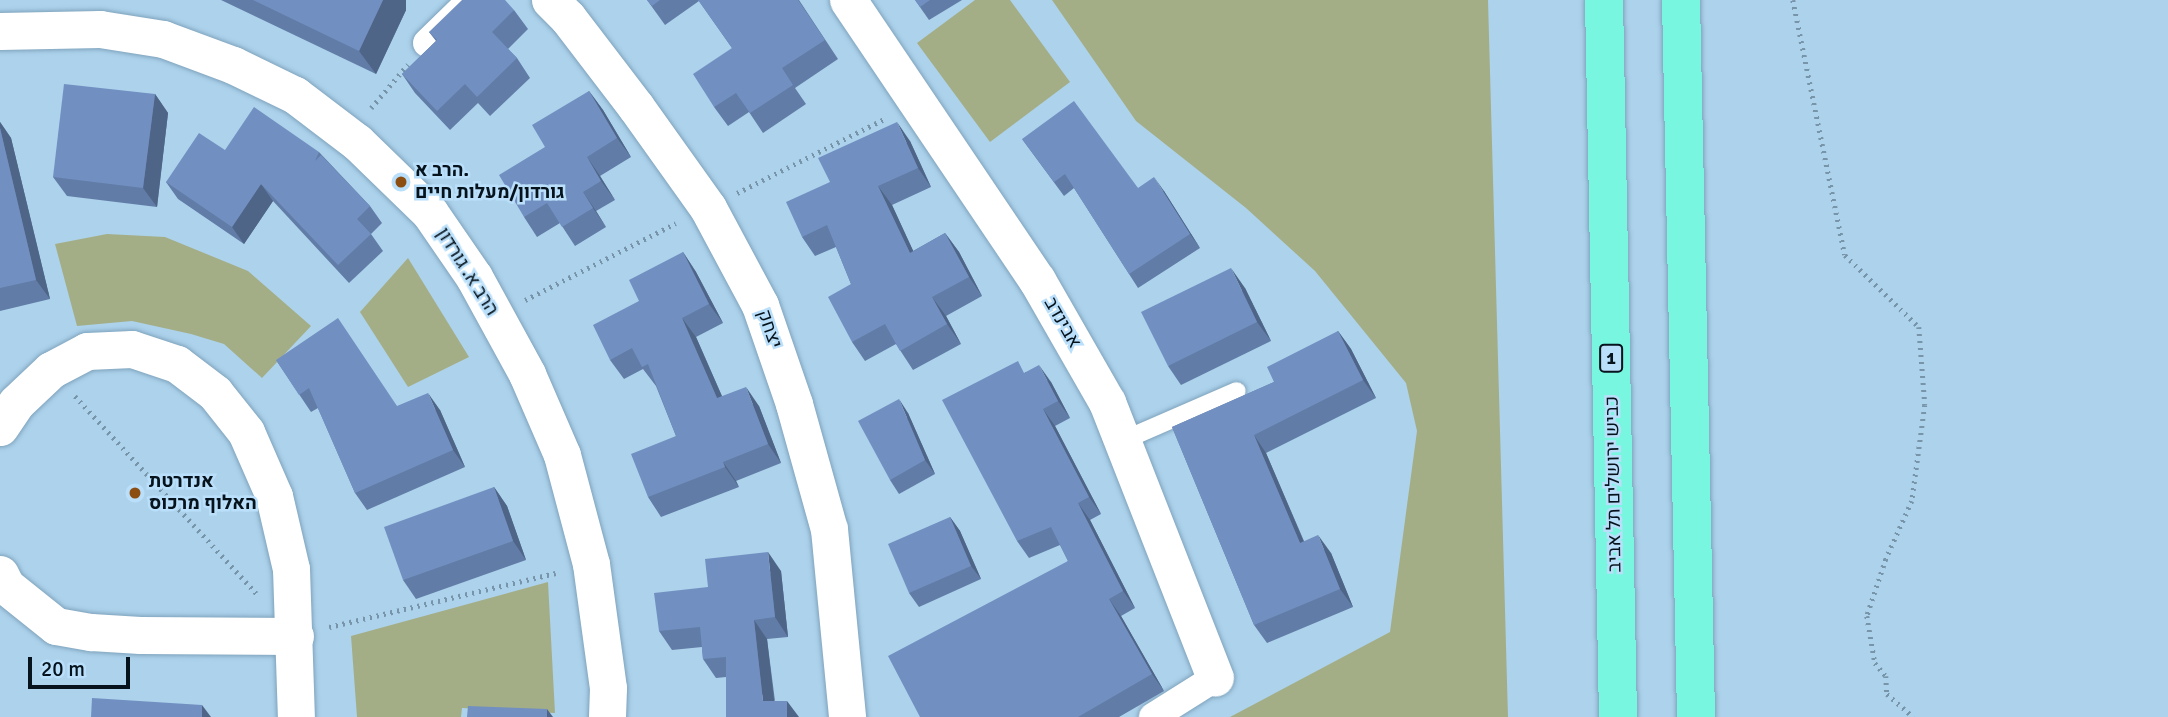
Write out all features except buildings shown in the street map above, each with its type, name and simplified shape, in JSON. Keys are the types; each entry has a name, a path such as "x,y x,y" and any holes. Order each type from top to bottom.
{"highway":[{"name":"כביש ירושלים תל אביב","path":"1604,0 1618,717"},
{"path":"1681,0 1696,717"}],"street":[{"path":"427,43 471,0"},
{"name":"יצחק","path":"550,0 568,18 636,107 708,208 761,304 794,404 829,529 848,717"},
{"name":"אבינדב","path":"848,0 1037,280 1107,402 1215,678"},
{"name":"הרב א. גורדון","path":"0,31 100,29 163,38 233,65 295,95 348,135 430,212 474,277 527,374 562,455 591,564 607,688 607,717"},
{"path":"0,427 16,403 51,370 87,351 132,349 177,364 215,393 246,432 274,496 291,569 296,717"},
{"path":"2,585 56,626 91,632 295,636"},
{"path":"1153,717 1215,678"}],"lane":[{"path":"1122,441 1237,391"}],"path":[{"path":"1793,0 1845,255 1919,327 1925,405 1912,501 1885,559 1867,616 1875,663 1886,676 1887,694 1913,717"},
{"path":"348,135 427,43"},
{"path":"51,370 258,595"},
{"path":"295,636 591,564"}],"green space":[{"path":"975,0 1010,0 1070,82 990,142 917,43"},
{"path":"1052,0 1488,0 1508,717 1230,717 1390,632 1417,431 1406,383 1315,271 1246,208 1136,121"},
{"path":"107,234 165,237 248,271 311,326 262,378 224,344 191,334 132,321 77,326 55,244"},
{"path":"408,258 469,357 408,387 360,312"},
{"path":"548,582 555,713 462,708 461,717 357,717 351,636"}],"place":[{"name":"הרב א. גורדון/מעלות חיים","path":"401,182"},
{"name":"אנדרטת האלוף מרכוס","path":"135,493"}]}
